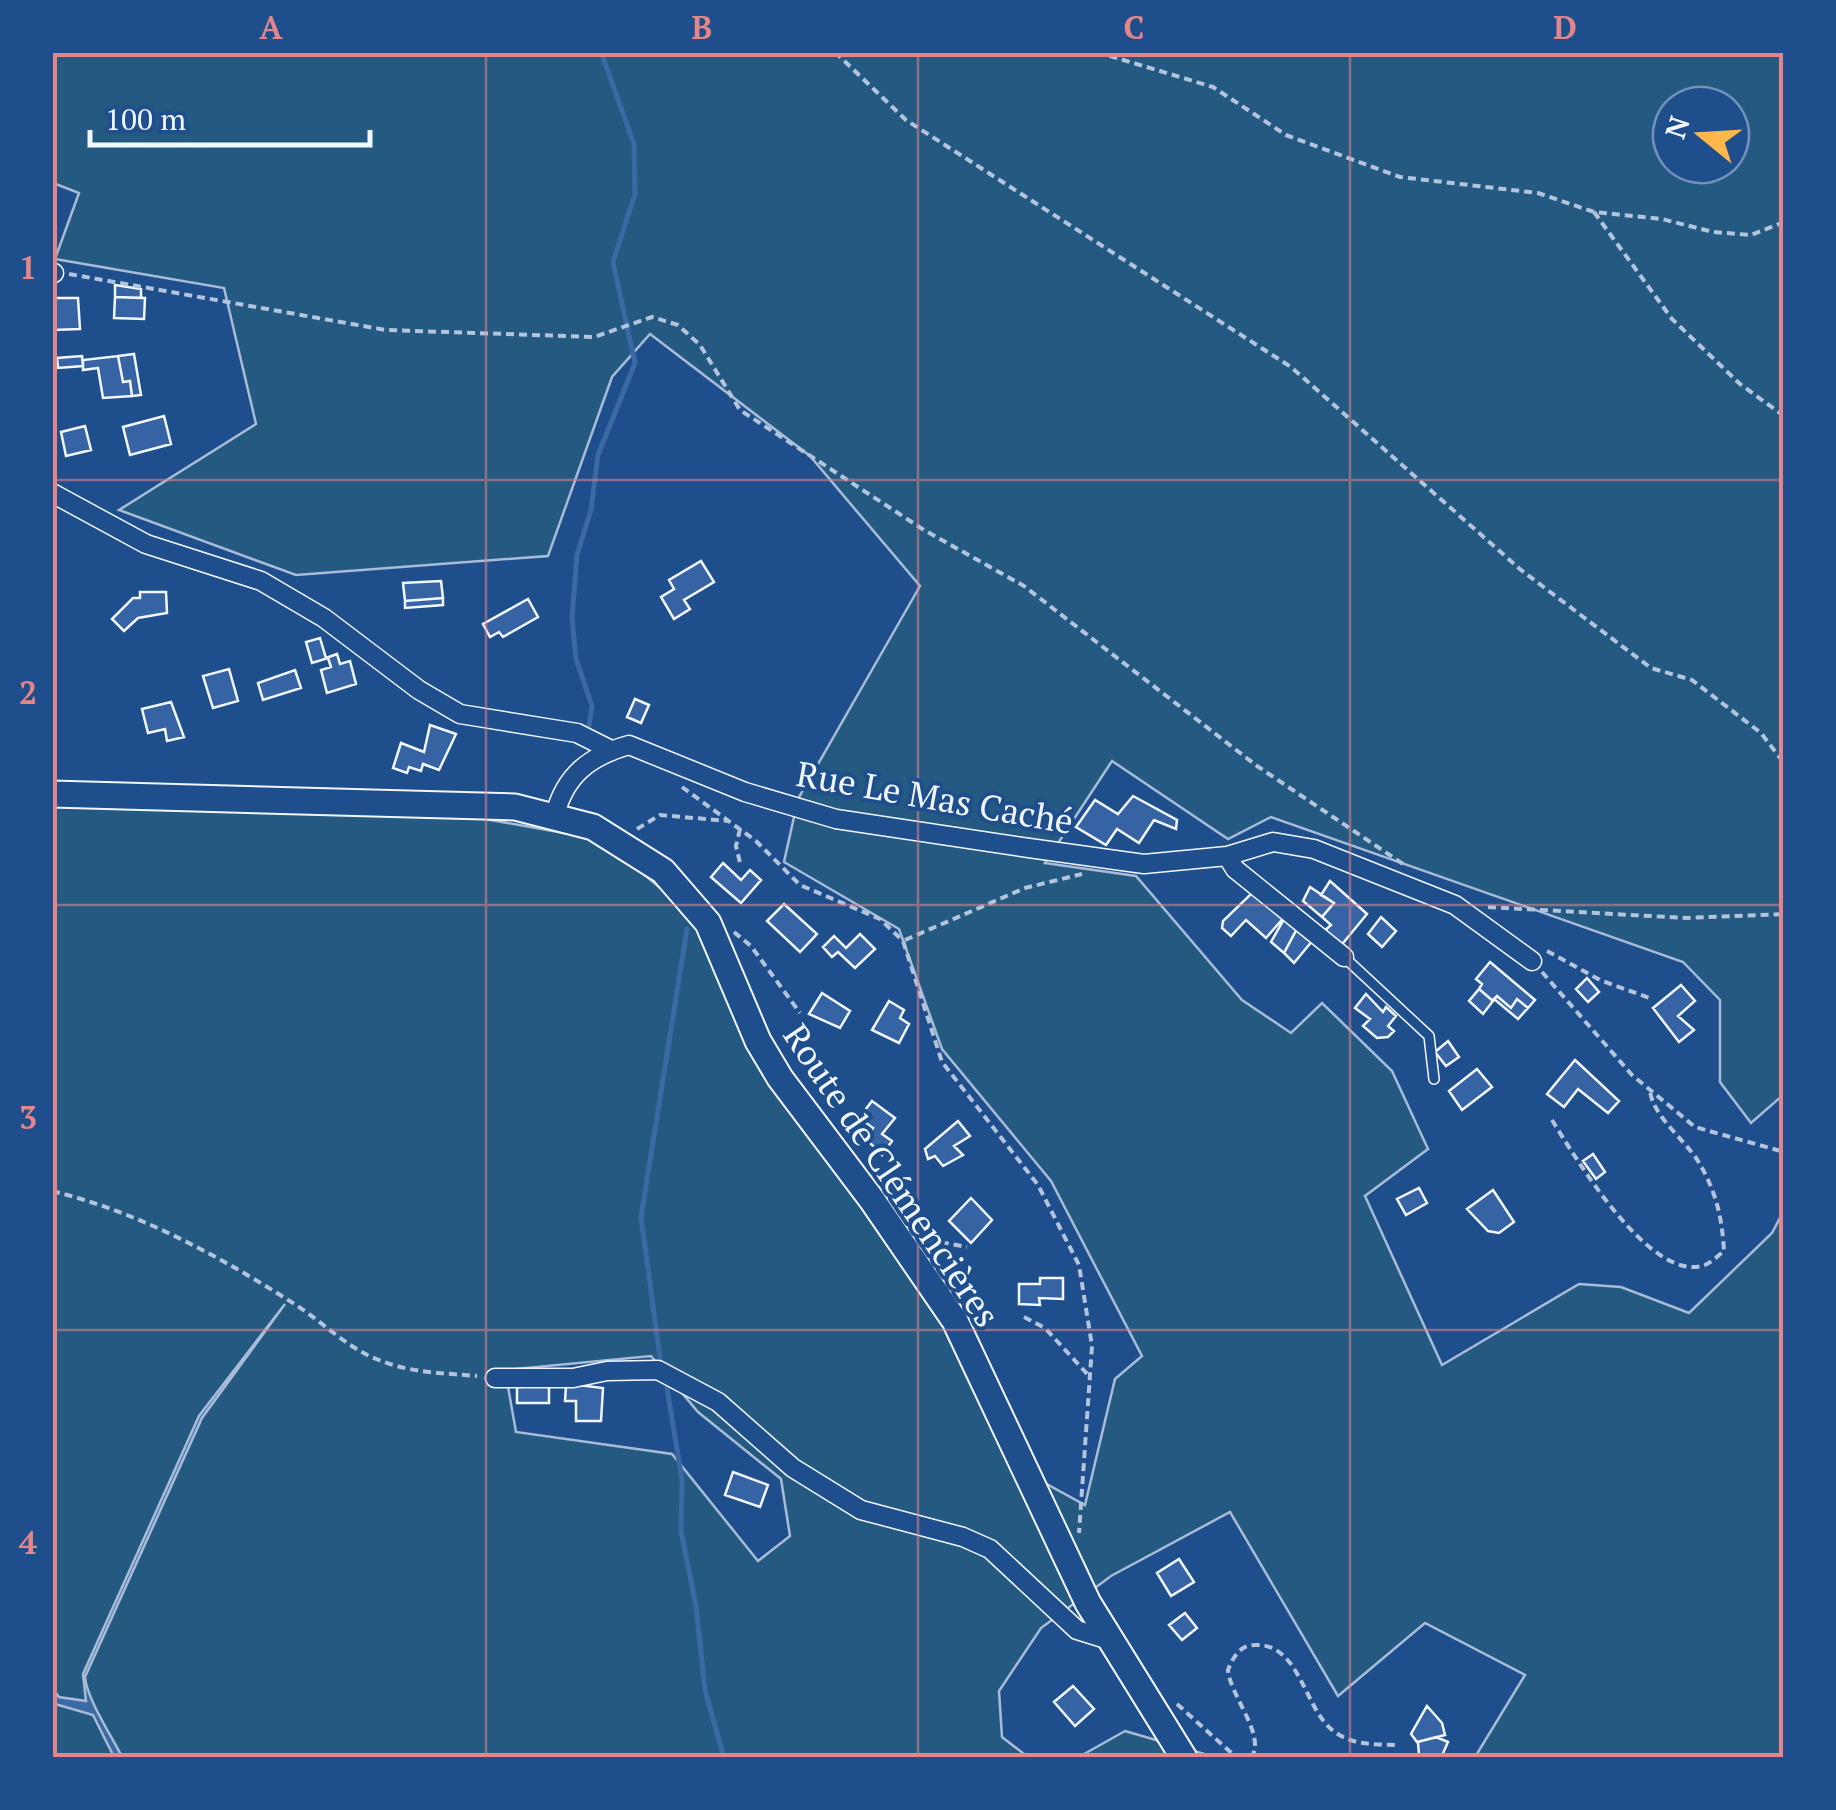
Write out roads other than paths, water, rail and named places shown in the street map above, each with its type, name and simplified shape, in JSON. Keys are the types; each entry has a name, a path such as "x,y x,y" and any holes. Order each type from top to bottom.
{"street":[{"name":"Rue Le Mas Caché","path":"52,493 146,544 274,588 324,618 419,690 460,714 577,733 611,750 629,744 744,792 836,818 1114,861 1184,863 1228,856 1272,842 1314,848 1454,906 1537,954"},
{"path":"555,815 570,777 611,750"},
{"name":"Route de Clémencières","path":"52,794 488,804 555,815 621,841 688,895 711,930 758,1042 955,1321 1108,1640 1184,1758"},
{"path":"1228,856 1236,870 1344,958"},
{"path":"495,1378 572,1378 606,1371 658,1370 718,1402 793,1468 861,1510 964,1537 990,1549 1077,1630 1108,1640"}],"lane":[{"path":"1344,958 1429,1036 1434,1079"}],"waterway":[{"path":"589,726 592,706 576,659 572,618 577,555 591,510 598,455 635,363 613,262 635,194 634,144 601,52"},
{"path":"660,1358 641,1217 687,929"},
{"path":"667,1388 682,1480 681,1531 696,1606 705,1690 724,1758"}]}
